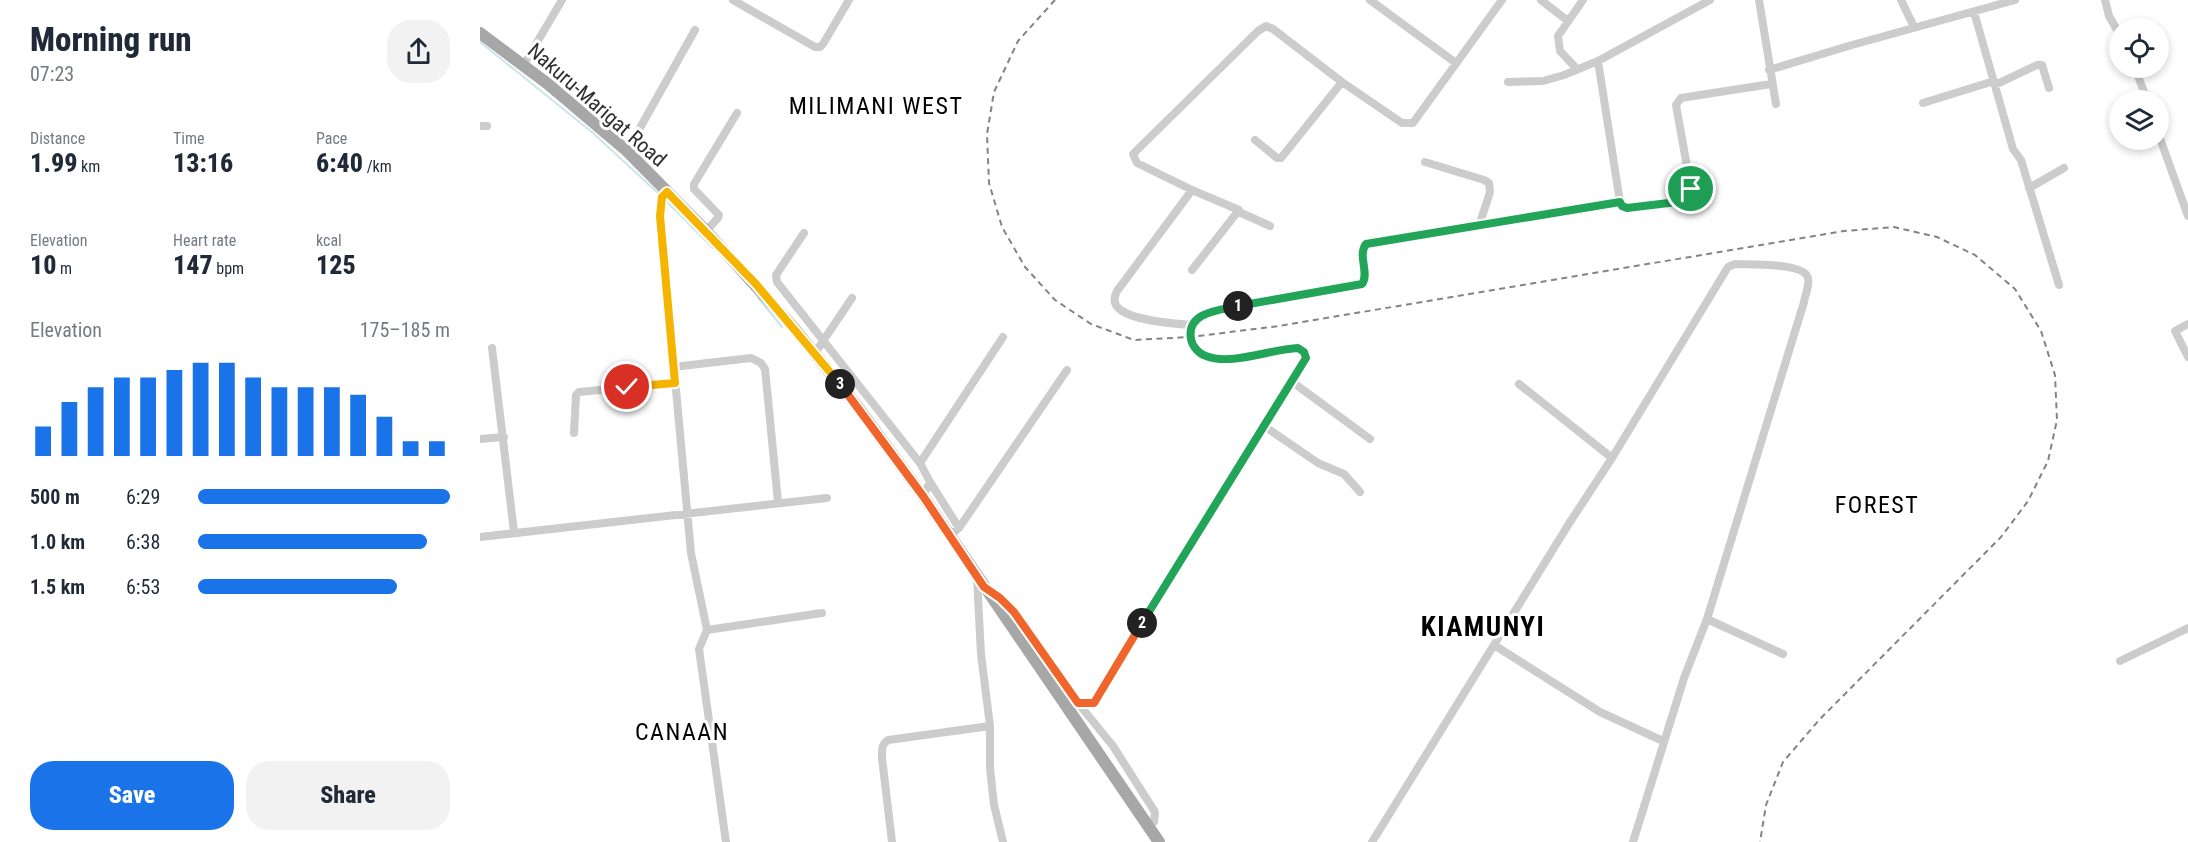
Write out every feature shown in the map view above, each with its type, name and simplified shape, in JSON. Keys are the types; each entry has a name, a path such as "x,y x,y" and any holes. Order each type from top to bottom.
{"main road":[{"name":"Nakuru-Marigat Road","path":"480,33 548,84 627,151 755,283 815,353 923,496 954,531 980,582 1159,842"}],"street":[{"path":"523,66 562,0"},
{"path":"733,0 815,47 820,47 849,0"},
{"path":"1370,0 1456,63"},
{"path":"1270,226 1239,212 1238,208 1192,190 1137,163 1133,154 1262,27 1273,29 1342,82 1402,123 1413,123 1502,0"},
{"path":"1541,0 1568,21"},
{"path":"1576,68 1560,51 1558,36 1583,0"},
{"path":"1508,82 1543,81 1564,75 1576,68 1598,61 1710,0"},
{"path":"1760,0 1776,104"},
{"path":"1901,0 1914,27"},
{"path":"1769,70 2015,0"},
{"path":"2105,0 2110,18"},
{"path":"1974,12 2013,149 2021,160 2059,285"},
{"path":"627,151 695,30"},
{"path":"1598,61 1620,202 1627,208 1677,202 1689,197 1691,189 1677,101 1681,98 1772,84"},
{"path":"1923,104 1994,83 2037,65 2042,65 2049,88"},
{"path":"1255,140 1277,158 1281,158 1342,82"},
{"path":"706,231 719,215 694,189 694,184 736,113"},
{"path":"2164,150 2188,216"},
{"path":"1425,162 1489,183 1490,192 1479,226"},
{"path":"2029,188 2064,168"},
{"path":"1192,190 1117,291 1115,301 1118,307 1127,314 1192,325"},
{"path":"667,192 662,197 660,216 673,368 690,553 707,630 699,649 726,842"},
{"path":"1088,714 1306,358 1304,352 1298,348 1224,359 1205,356 1192,343 1192,325 1198,318 1206,313 1362,284 1365,279 1362,251 1366,244 1620,202"},
{"path":"1192,270 1239,212"},
{"path":"804,233 776,278 920,463 954,531 1067,370"},
{"path":"1372,842 1564,530 1612,458 1728,267 1735,264 1797,268 1806,274 1809,281 1804,302 1707,620 1684,678 1633,842"},
{"path":"815,353 852,298"},
{"path":"2188,324 2175,331 2188,357"},
{"path":"920,463 1003,337"},
{"path":"492,348 514,532"},
{"path":"673,368 751,358 761,363 765,369 778,502"},
{"path":"1291,381 1370,439"},
{"path":"574,433 576,395 579,392 675,383"},
{"path":"1520,384 1612,458"},
{"path":"1264,426 1318,463 1344,474 1360,492"},
{"path":"480,440 504,437"},
{"path":"923,496 930,482"},
{"path":"480,537 827,498"},
{"path":"980,582 1014,612 1078,703 1113,746 1155,812 1154,822 1149,826"},
{"path":"980,582 981,654 990,726 990,768 994,805 1003,842"},
{"path":"707,630 822,613"},
{"path":"1707,620 1783,654"},
{"path":"2120,662 2188,628"},
{"path":"1494,645 1600,712 1663,741"},
{"path":"1078,703 1094,703"},
{"path":"892,842 882,758 882,747 885,742 990,726"}],"waterway":[{"path":"480,42 593,133 659,194"},
{"path":"664,199 713,248"},
{"path":"758,298 782,327"}],"railway":[{"path":"1055,0 1018,41 994,92 987,134 989,183 1002,227 1025,267 1055,300 1091,324 1134,340 1190,337 1279,326 1844,231 1894,227 1937,237 1975,255 2015,289 2041,331 2055,375 2057,420 2048,461 2028,501 2001,537 1819,720 1783,762 1766,805 1760,842"}],"district":[{"name":"MILIMANI WEST","path":"876,106"},
{"name":"FOREST","path":"1877,505"},
{"name":"KIAMUNYI","path":"1483,627"},
{"name":"CANAAN","path":"682,732"}],"route":[{"path":"627,387 675,383 660,216 662,197 667,192 755,283 815,353 895,457 984,587 1014,612 1078,703 1094,703 1306,358 1304,352 1298,348 1224,359 1205,356 1192,343 1192,325 1198,318 1206,313 1362,284 1365,279 1362,251 1366,244 1620,202 1627,208 1677,202 1689,197 1691,189"}]}
